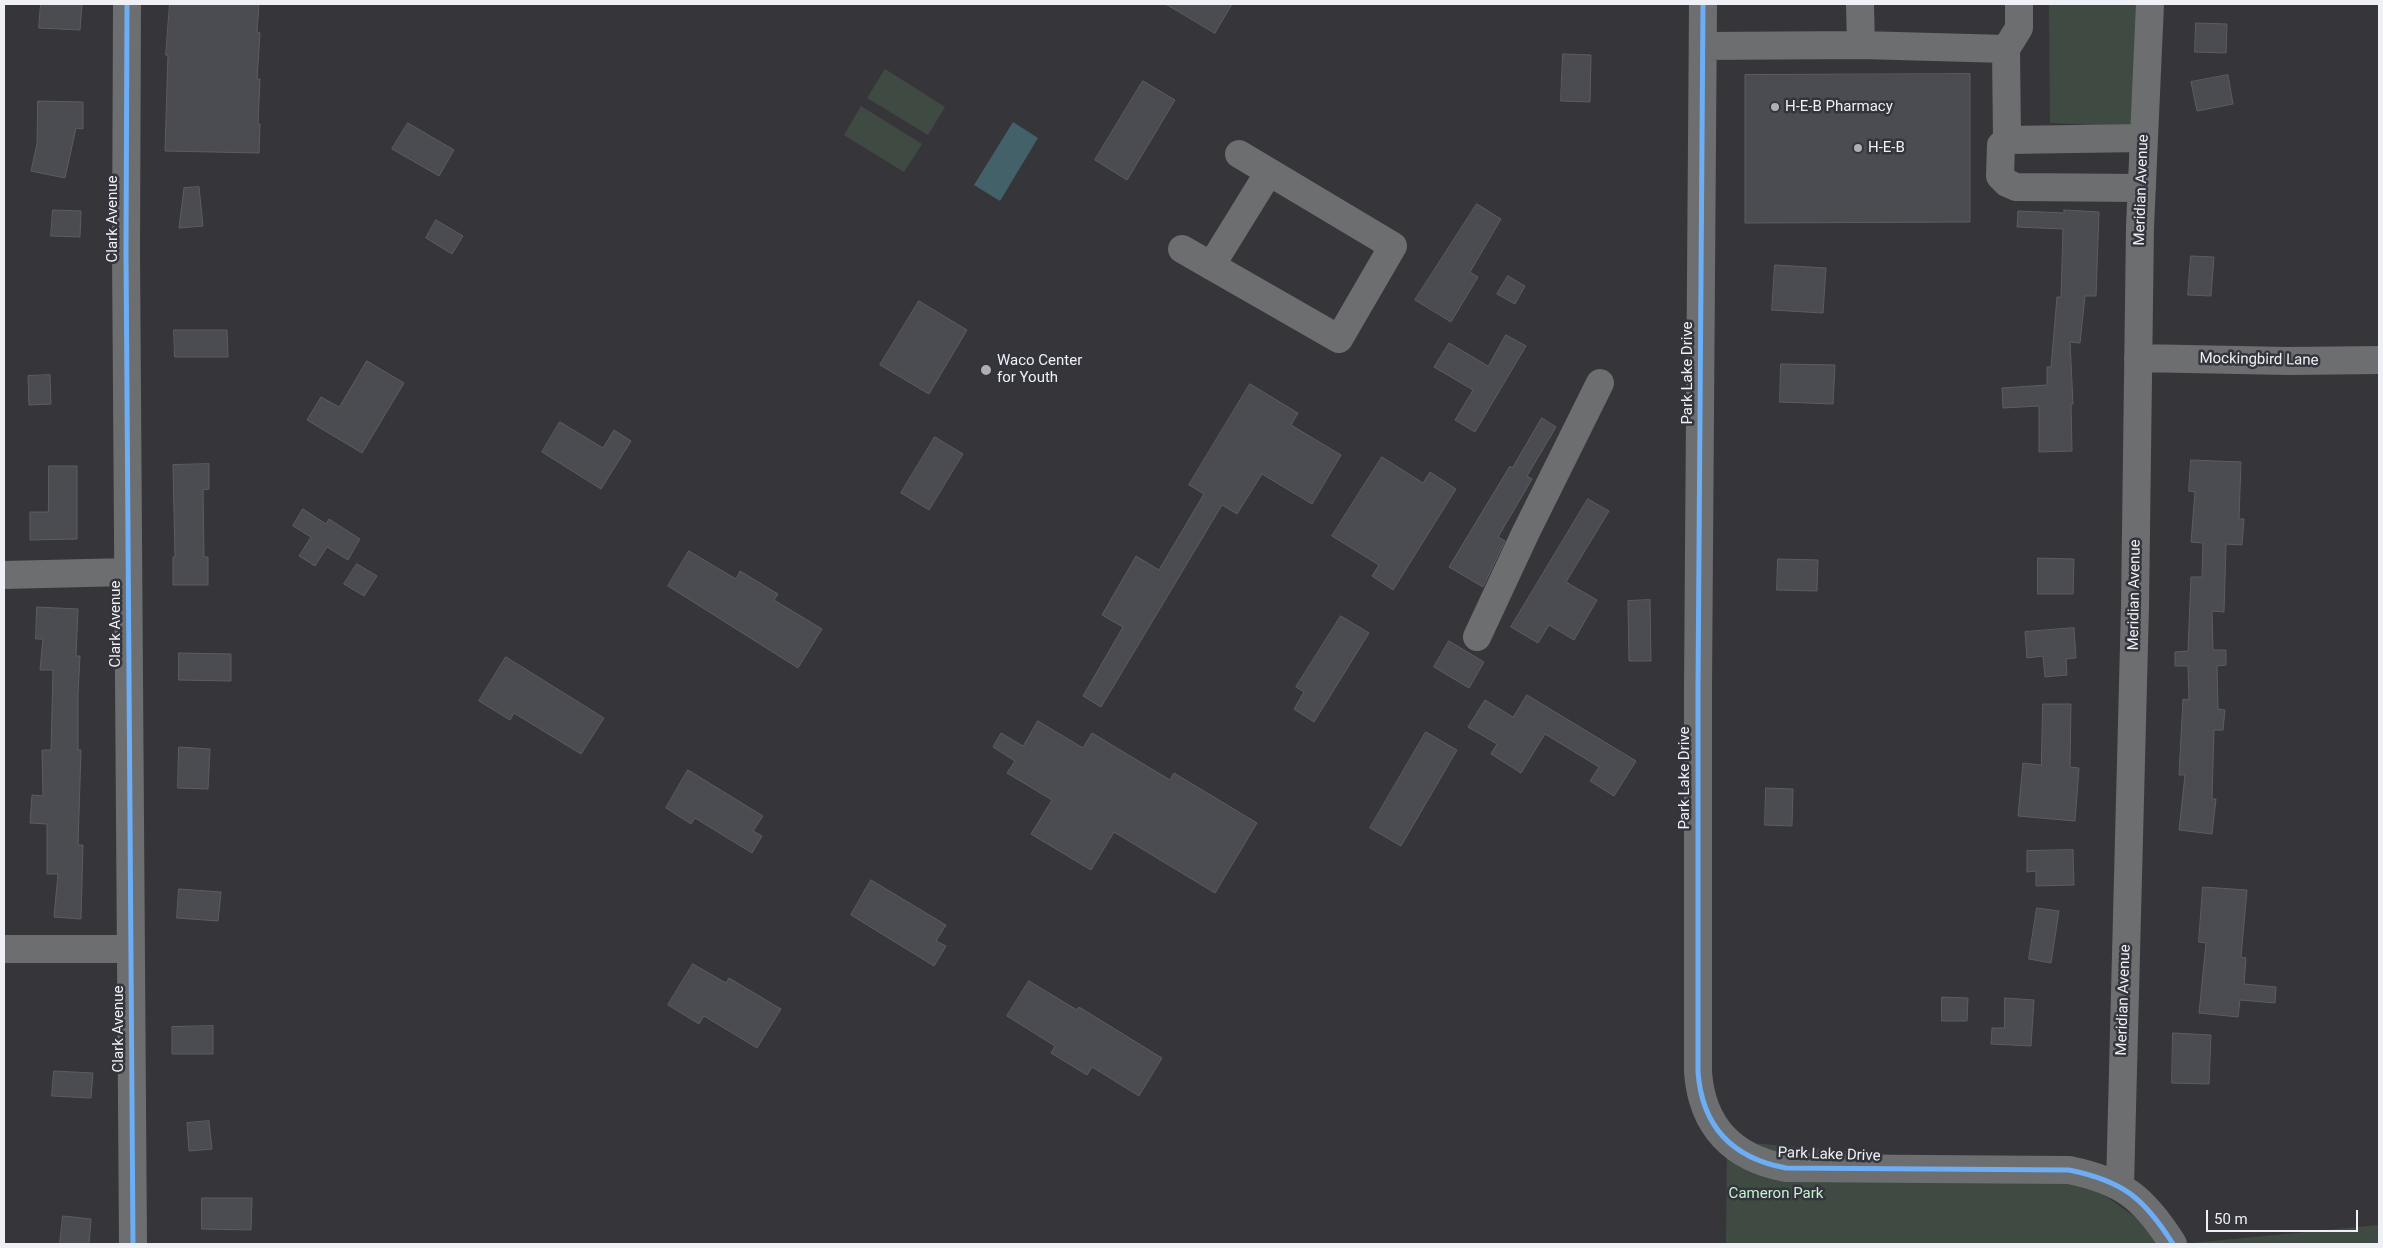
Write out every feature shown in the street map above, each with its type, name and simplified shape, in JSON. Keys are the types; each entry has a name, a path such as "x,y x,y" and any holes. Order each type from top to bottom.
{"street":[{"name":"Clark Avenue","path":"127,4 126,252 134,1244"},
{"name":"Park Lake Drive","path":"1703,4 1698,677 1698,1072 1699,1092 1706,1111 1727,1141 1743,1154 1764,1164 1786,1168 2069,1170 2096,1175 2120,1186 2138,1199 2157,1218 2173,1244"},
{"path":"1860,4 1861,45"},
{"path":"2007,140 2006,49 2019,28 2019,4"},
{"name":"Meridian Avenue","path":"2120,1186 2135,606 2142,188 2150,4"},
{"path":"1703,46 1861,45 2006,49"},
{"path":"2142,188 2016,187 2006,183 2000,176 2001,145 2007,140 2144,138"},
{"path":"1182,249 1339,339 1393,246 1239,154"},
{"path":"1212,266 1269,172"},
{"name":"Mockingbird Lane","path":"2138,358 2288,361 2379,360"},
{"path":"1477,637 1525,534 1600,383"},
{"path":"4,575 128,572"},
{"path":"4,949 131,949"}],"green space":[{"path":"2049,4 2139,4 2136,127 2050,123"},
{"path":"885,69 945,107 928,135 867,98"},
{"path":"861,106 922,144 904,172 844,135"},
{"name":"Cameron Park","path":"1727,1141 2069,1170 2173,1244 1726,1244"},
{"path":"2379,1225 2379,1244 2181,1244"}],"water":[{"path":"1013,122 1038,138 1000,201 974,185"}],"building":[{"path":"41,4 82,4 80,30 39,28"},
{"path":"170,4 259,4 257,32 260,33 257,79 260,79 259,153 165,151 168,55 166,55"},
{"path":"1166,4 1232,4 1215,33"},
{"path":"2196,23 2227,24 2226,53 2195,52"},
{"path":"1563,54 1591,55 1590,102 1561,101"},
{"name":"H-E-B","path":"1970,74 1970,222 1745,223 1745,75"},
{"path":"2228,75 2233,104 2197,111 2191,82"},
{"path":"1143,81 1175,100 1127,180 1095,160"},
{"path":"38,101 83,102 83,129 76,128 65,178 31,171 37,144"},
{"path":"408,123 454,150 439,176 392,149"},
{"path":"199,187 203,226 179,228 184,188"},
{"path":"1477,204 1501,219 1470,272 1478,277 1451,322 1415,300"},
{"path":"53,210 81,211 80,237 51,236"},
{"path":"2064,210 2099,212 2096,296 2085,296 2080,343 2070,342 2073,404 2071,404 2072,451 2039,452 2039,406 2003,408 2002,388 2047,385 2047,367 2051,367 2057,297 2061,297 2063,229 2017,227 2018,211 2064,213"},
{"path":"436,220 463,236 452,254 426,238"},
{"path":"2191,256 2214,257 2211,296 2188,295"},
{"path":"1775,265 1826,268 1823,313 1772,310"},
{"path":"1508,276 1525,286 1515,304 1497,294"},
{"path":"919,301 967,330 929,394 880,365"},
{"path":"174,330 227,330 228,357 175,357"},
{"path":"1506,335 1526,346 1475,432 1455,420 1473,390 1434,367 1449,343 1488,366"},
{"path":"367,361 404,383 362,453 307,420 321,397 339,407"},
{"path":"1781,364 1835,365 1833,404 1780,402"},
{"path":"50,375 51,404 29,405 28,376"},
{"path":"1250,384 1298,413 1291,425 1341,455 1312,504 1262,474 1237,514 1222,505 1101,707 1083,696 1123,627 1102,615 1136,556 1159,570 1204,494 1189,485"},
{"path":"1542,418 1556,427 1527,476 1532,479 1498,537 1505,541 1483,587 1449,567 1510,466 1512,468"},
{"path":"560,422 603,448 614,430 631,441 601,489 542,452"},
{"path":"935,437 963,454 929,510 901,493"},
{"path":"1382,457 1423,483 1430,472 1456,489 1393,590 1372,576 1379,565 1332,536"},
{"path":"2191,460 2241,462 2239,519 2244,519 2242,545 2226,544 2224,612 2212,611 2213,650 2226,650 2226,665 2217,666 2218,709 2225,710 2223,730 2214,730 2212,799 2216,799 2212,834 2179,830 2185,775 2179,775 2183,699 2189,700 2188,666 2175,666 2175,652 2188,651 2191,577 2202,577 2203,543 2191,542 2195,492 2189,491"},
{"path":"209,464 209,489 203,490 204,557 208,557 208,585 173,585 173,557 175,557 173,465"},
{"path":"49,466 77,466 77,539 30,540 30,512 48,512"},
{"path":"1588,499 1609,511 1566,582 1597,600 1574,640 1549,625 1538,643 1511,627"},
{"path":"303,509 326,524 329,519 360,539 348,560 327,547 315,566 299,556 311,537 293,526"},
{"path":"689,551 736,579 740,571 778,594 774,600 822,629 798,668 668,586"},
{"path":"2038,558 2074,559 2073,594 2038,594"},
{"path":"1778,559 1818,560 1817,591 1777,590"},
{"path":"357,564 377,576 364,596 344,584"},
{"path":"1650,600 1651,661 1629,661 1628,601"},
{"path":"37,607 78,609 76,656 80,656 78,750 81,750 78,845 83,845 81,919 54,917 58,874 47,874 47,824 30,823 32,795 43,796 42,750 51,750 53,670 40,670 43,639 36,639"},
{"path":"1341,616 1369,633 1314,722 1294,709 1304,692 1296,687"},
{"path":"2074,628 2076,658 2066,659 2067,675 2045,677 2043,656 2027,658 2025,632"},
{"path":"1449,641 1484,662 1469,688 1434,667"},
{"path":"179,653 231,654 231,681 179,680"},
{"path":"506,657 604,718 581,754 514,713 510,720 479,701"},
{"path":"1527,695 1636,761 1614,796 1590,781 1599,767 1545,734 1521,773 1491,754 1497,744 1468,727 1485,700 1513,717"},
{"path":"2043,704 2071,704 2070,767 2079,768 2075,821 2018,816 2023,763 2041,765"},
{"path":"1038,721 1083,748 1092,733 1170,780 1174,773 1257,823 1215,893 1114,832 1091,870 1031,834 1052,800 1007,773 1015,761 993,747 1001,733 1023,746"},
{"path":"1426,732 1457,750 1401,846 1370,828"},
{"path":"179,747 210,749 208,789 178,788"},
{"path":"688,770 763,816 753,831 762,836 752,853 695,818 691,824 666,808"},
{"path":"1766,788 1793,789 1792,826 1765,825"},
{"path":"2073,850 2074,885 2036,886 2036,871 2027,872 2027,851"},
{"path":"871,880 946,925 936,941 946,946 934,966 851,915"},
{"path":"2203,887 2247,890 2241,957 2246,958 2244,984 2276,987 2275,1003 2240,1000 2238,1017 2199,1013 2206,943 2199,942"},
{"path":"179,889 221,892 218,921 177,918"},
{"path":"2037,908 2059,911 2051,963 2029,959"},
{"path":"693,964 726,983 729,978 781,1009 757,1048 704,1016 699,1024 668,1005"},
{"path":"1029,981 1077,1010 1079,1007 1162,1058 1139,1096 1092,1067 1087,1075 1051,1053 1055,1046 1007,1016"},
{"path":"1942,997 1968,998 1967,1021 1942,1021"},
{"path":"2005,998 2034,1000 2031,1046 1991,1044 1992,1028 2004,1028"},
{"path":"213,1026 213,1054 172,1054 172,1027"},
{"path":"2173,1033 2211,1035 2209,1084 2172,1083"},
{"path":"54,1071 93,1073 91,1098 52,1096"},
{"path":"209,1121 212,1149 189,1151 187,1123"},
{"path":"202,1198 252,1198 251,1230 202,1229"},
{"path":"63,1216 91,1219 89,1244 60,1244"}],"cycle path":[{"path":"127,4 126,252 133,1244"},
{"path":"1703,4 1698,687 1698,1072 1706,1108 1713,1123 1735,1147 1750,1156 1786,1168 2069,1170 2088,1174 2118,1186 2142,1203 2173,1244"}],"place":[{"name":"H-E-B Pharmacy","path":"1775,107"},
{"name":"H-E-B","path":"1858,148"},
{"name":"Waco Center for Youth","path":"986,370"}]}
